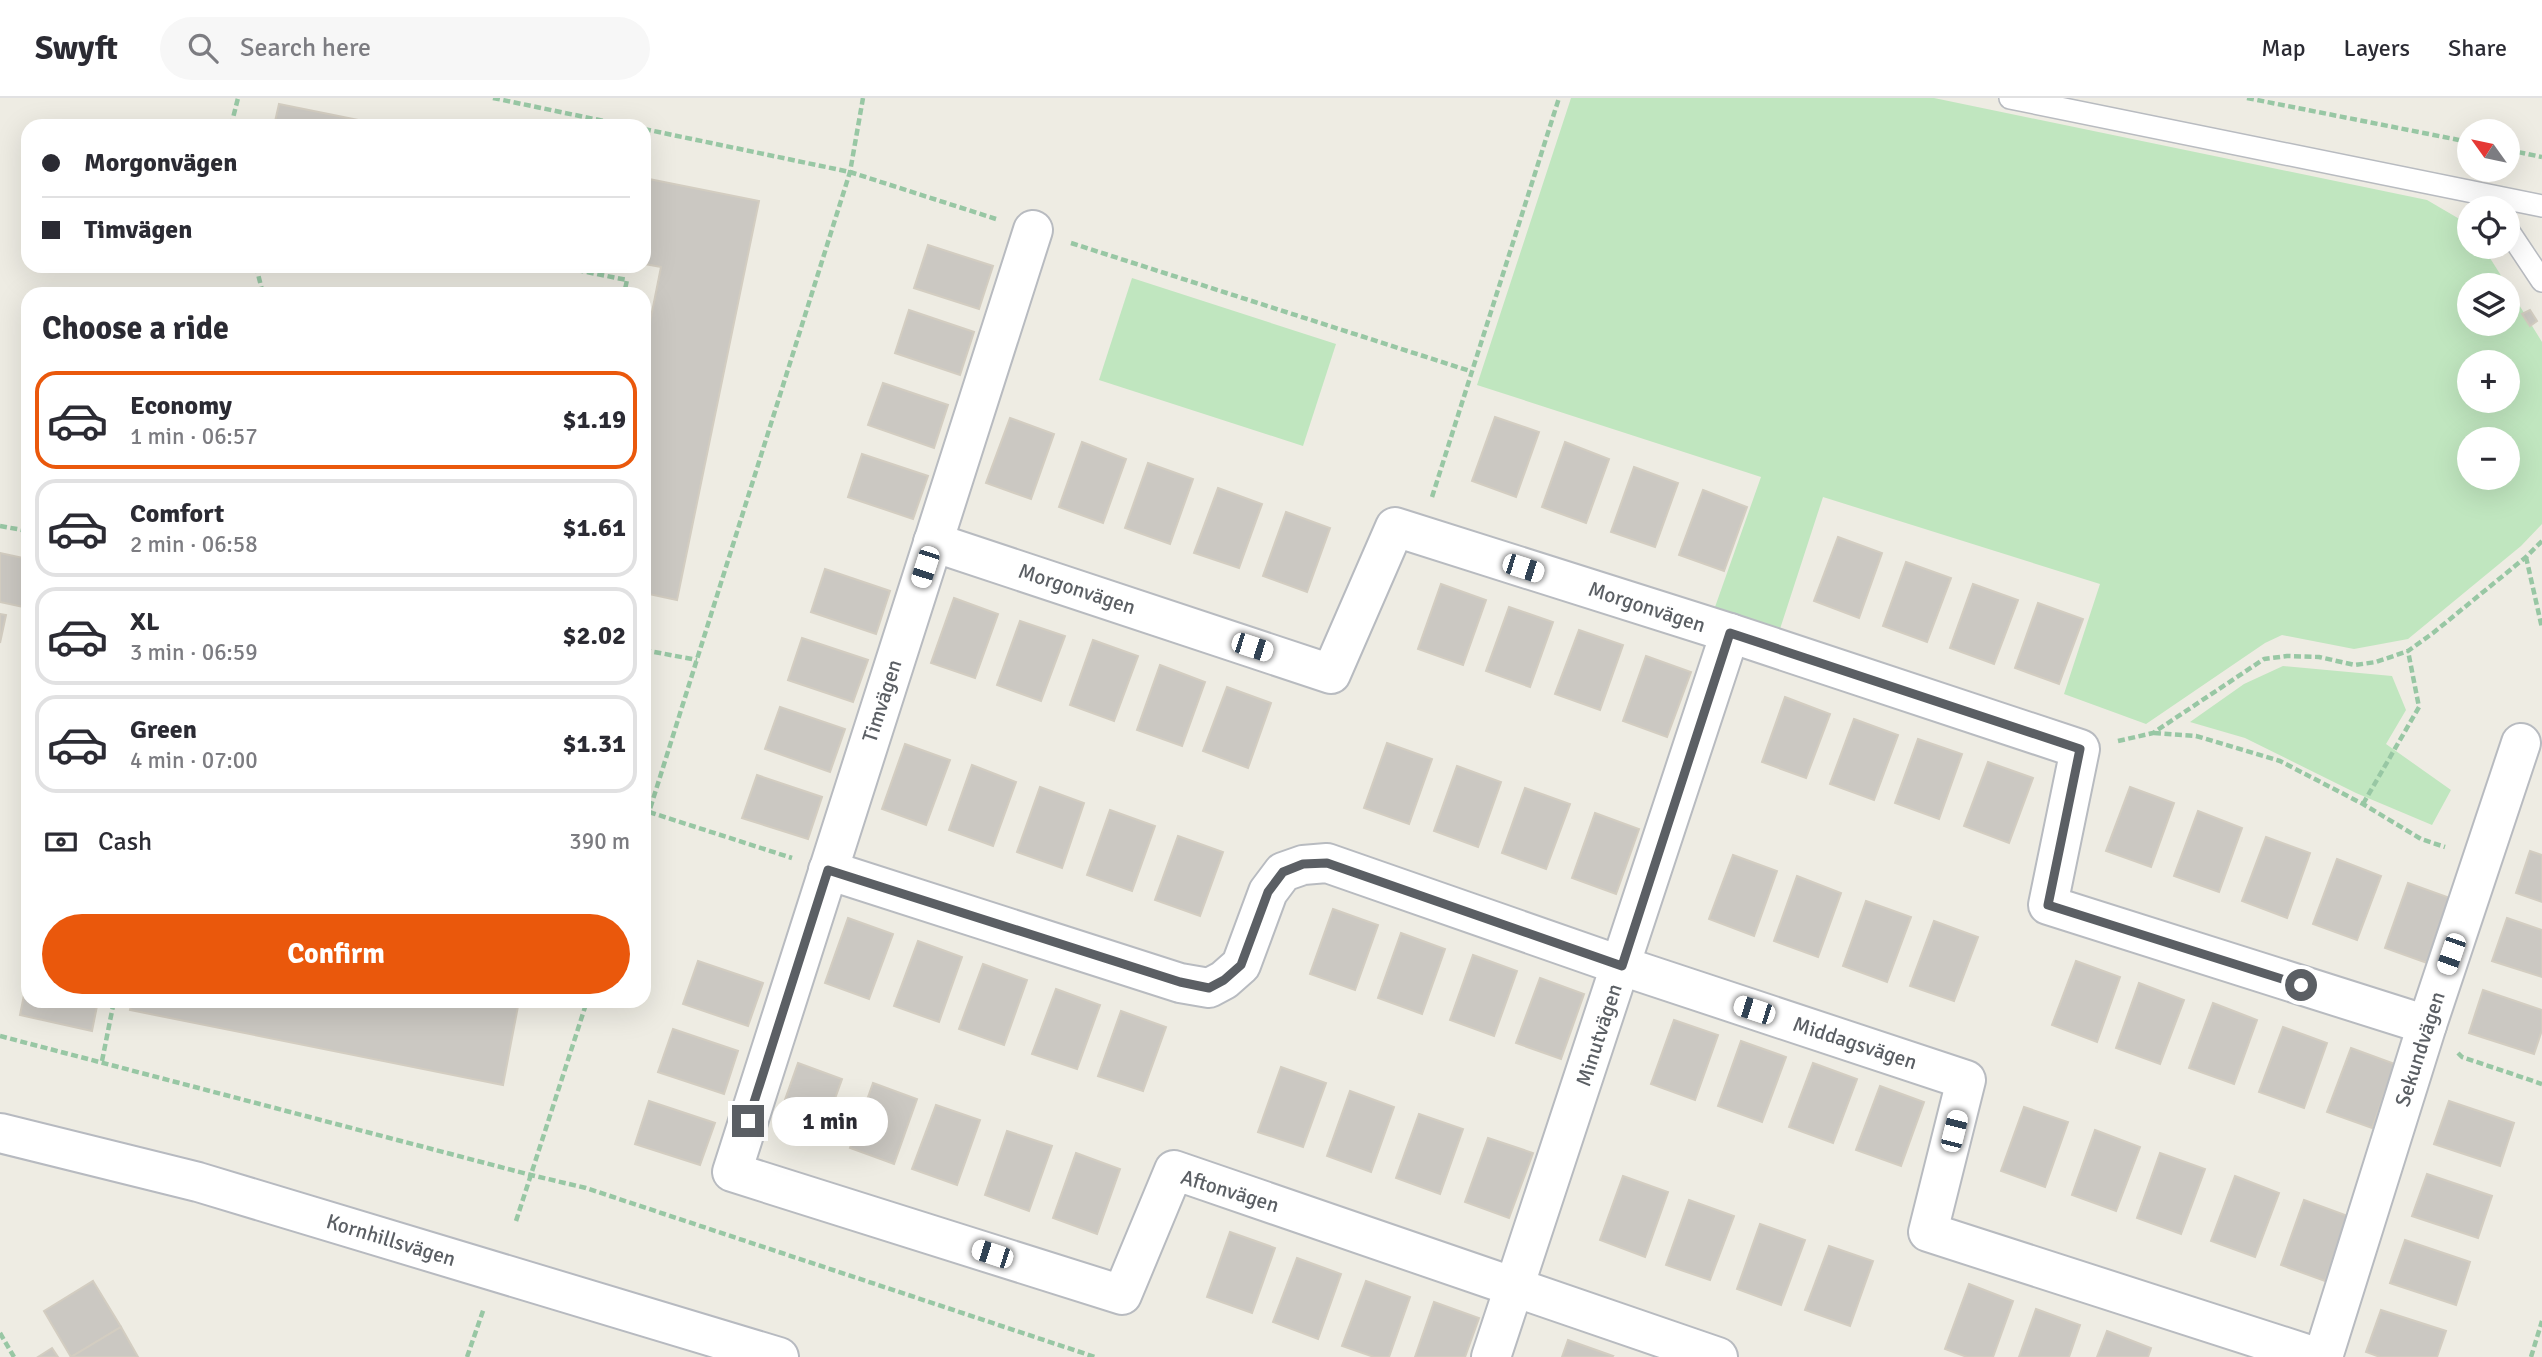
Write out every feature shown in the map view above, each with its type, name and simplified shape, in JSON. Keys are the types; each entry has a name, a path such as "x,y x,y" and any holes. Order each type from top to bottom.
{"street":[{"name":"Timvägen","path":"732,1172 1032,230"},
{"name":"Morgonvägen","path":"933,542 1331,674 1395,527 1730,633 2080,749"},
{"name":"Minutvägen","path":"1491,1357 1730,633"},
{"name":"Sekundvägen","path":"2323,1357 2427,1025 2521,743"},
{"path":"2080,749 2048,905 2427,1025"},
{"name":"Middagsvägen","path":"828,870 1180,982 1209,988 1224,980 1241,965 1268,892 1283,872 1303,864 1327,863 1622,966 1966,1080 1928,1232 2316,1357"},
{"name":"Kornhillsvägen","path":"0,1133 198,1182 779,1357"},
{"name":"Aftonvägen","path":"732,1172 1122,1296 1174,1170 1718,1357"}],"lane":[{"path":"2010,98 2542,206"},
{"path":"2459,189 2467,196"},
{"path":"2520,248 2542,281"}],"path":[{"path":"233,119 238,98"},
{"path":"493,98 594,119"},
{"path":"651,806 850,172 863,98"},
{"path":"1420,535 1559,98"},
{"path":"2247,98 2457,140"},
{"path":"2520,152 2542,157"},
{"path":"594,273 627,279 625,287"},
{"path":"0,526 21,530"},
{"path":"2153,733 2264,659 2287,656 2319,657 2355,665 2376,662 2408,651 2526,557 2542,541"},
{"path":"2526,557 2542,628"},
{"path":"651,651 696,660"},
{"path":"2363,804 2419,707 2408,651"},
{"path":"2080,749 2153,733 2196,736 2280,761 2363,804 2421,839 2483,859"},
{"path":"651,813 828,870"},
{"path":"102,1061 113,1008"},
{"path":"516,1221 585,1008"},
{"path":"2427,1025 2462,1057 2542,1084"},
{"path":"0,1035 586,1188 1095,1357"},
{"path":"467,1357 487,1301"},
{"path":"2531,1357 2542,1321"},
{"path":"0,1333 14,1357"}],"green space":[{"path":"1571,98 1934,98 2427,200 2457,218 2457,259 2491,259 2499,273 2457,273 2457,336 2520,336 2520,306 2542,342 2542,524 2521,546 2408,639 2354,649 2282,635 2265,643 2146,724 2064,694 2100,584 1823,497 1780,629 1715,607 1761,477 1477,385"},
{"path":"1132,278 1336,344 1303,446 1099,380"},
{"path":"2283,666 2392,676 2406,710 2386,744 2451,790 2432,825 2356,793 2245,738 2190,722 2244,684"}],"building":[{"path":"279,104 353,119 276,119"},
{"path":"651,179 759,201 677,600 651,594 651,317 661,267 651,265"},
{"path":"928,245 993,266 979,309 914,288"},
{"path":"909,310 974,332 960,375 895,353"},
{"path":"2530,310 2537,321 2530,326 2522,314"},
{"path":"883,383 948,405 934,448 868,425"},
{"path":"1495,417 1539,432 1516,497 1472,481"},
{"path":"1010,418 1054,434 1031,499 986,483"},
{"path":"1082,442 1126,459 1103,523 1059,507"},
{"path":"1565,442 1609,459 1586,523 1542,507"},
{"path":"862,454 928,476 913,519 848,497"},
{"path":"1148,463 1193,479 1170,544 1125,528"},
{"path":"1634,467 1678,483 1655,547 1611,532"},
{"path":"1218,488 1262,504 1239,568 1194,553"},
{"path":"1703,490 1747,507 1724,571 1679,555"},
{"path":"1286,512 1330,528 1307,592 1263,576"},
{"path":"1838,537 1882,553 1859,618 1814,601"},
{"path":"0,553 21,558 21,606 0,602"},
{"path":"1906,562 1951,578 1927,642 1883,626"},
{"path":"825,569 890,591 876,634 811,612"},
{"path":"1441,584 1486,600 1463,665 1418,649"},
{"path":"1973,584 2018,600 1994,664 1950,648"},
{"path":"954,598 998,614 975,678 931,663"},
{"path":"2038,603 2083,619 2059,684 2015,668"},
{"path":"1509,607 1553,622 1530,687 1486,671"},
{"path":"0,614 6,615 0,643"},
{"path":"1020,621 1065,636 1041,701 997,685"},
{"path":"1579,630 1623,645 1600,710 1555,694"},
{"path":"802,638 868,660 853,702 788,680"},
{"path":"1093,640 1138,656 1114,721 1070,705"},
{"path":"1646,656 1691,672 1667,737 1623,721"},
{"path":"1160,665 1205,682 1182,746 1137,730"},
{"path":"1227,687 1271,703 1248,768 1203,751"},
{"path":"1785,697 1830,714 1806,778 1762,762"},
{"path":"780,707 845,729 830,772 765,749"},
{"path":"1854,719 1898,735 1874,800 1830,784"},
{"path":"1918,739 1962,754 1939,819 1895,803"},
{"path":"1387,743 1432,759 1409,824 1364,808"},
{"path":"905,744 950,760 926,825 882,809"},
{"path":"1988,762 2033,778 2009,843 1964,826"},
{"path":"972,765 1016,782 993,846 949,830"},
{"path":"1457,766 1501,782 1478,847 1434,831"},
{"path":"757,775 822,797 808,839 742,818"},
{"path":"1040,787 1084,803 1062,868 1017,852"},
{"path":"2130,787 2174,803 2151,867 2106,851"},
{"path":"1525,788 1570,804 1546,869 1502,853"},
{"path":"1110,810 1155,826 1132,891 1087,875"},
{"path":"2198,811 2242,828 2219,892 2174,876"},
{"path":"1595,813 1639,829 1616,894 1572,878"},
{"path":"1178,836 1223,852 1200,916 1155,900"},
{"path":"2266,837 2310,853 2287,918 2242,901"},
{"path":"2530,851 2542,855 2542,902 2516,893"},
{"path":"1733,855 1777,871 1754,936 1709,919"},
{"path":"2337,859 2381,876 2357,940 2313,924"},
{"path":"1797,876 1841,893 1818,957 1774,941"},
{"path":"2408,883 2450,898 2427,963 2385,948"},
{"path":"1866,901 1911,917 1887,982 1843,966"},
{"path":"1333,909 1378,925 1355,990 1310,974"},
{"path":"848,918 893,934 869,999 825,983"},
{"path":"2507,918 2542,930 2542,977 2492,961"},
{"path":"1934,921 1978,937 1954,1001 1910,986"},
{"path":"1401,933 1445,949 1422,1014 1378,998"},
{"path":"918,941 962,957 939,1022 894,1006"},
{"path":"1473,955 1517,971 1494,1036 1450,1020"},
{"path":"698,961 763,983 748,1026 683,1004"},
{"path":"2076,961 2120,977 2097,1042 2052,1025"},
{"path":"983,964 1027,980 1004,1045 959,1029"},
{"path":"1540,978 1584,994 1561,1059 1516,1043"},
{"path":"2139,983 2184,1000 2160,1064 2116,1048"},
{"path":"1056,989 1100,1005 1077,1069 1032,1054"},
{"path":"2483,990 2542,1010 2542,1030 2534,1054 2469,1033"},
{"path":"2213,1003 2257,1020 2234,1084 2189,1068"},
{"path":"21,1008 97,1008 92,1031 20,1015"},
{"path":"130,1008 518,1008 503,1085"},
{"path":"1121,1011 1166,1027 1143,1091 1098,1076"},
{"path":"1674,1020 1718,1035 1695,1100 1651,1084"},
{"path":"2283,1027 2327,1043 2304,1108 2259,1092"},
{"path":"673,1029 738,1051 724,1094 658,1072"},
{"path":"1741,1041 1786,1057 1762,1122 1718,1106"},
{"path":"2351,1048 2395,1064 2372,1128 2327,1112"},
{"path":"798,1063 842,1079 819,1143 775,1128"},
{"path":"1813,1063 1857,1079 1833,1143 1789,1127"},
{"path":"1281,1067 1326,1083 1303,1147 1258,1132"},
{"path":"873,1083 917,1099 894,1164 850,1148"},
{"path":"1880,1086 1924,1102 1901,1166 1856,1150"},
{"path":"1350,1091 1394,1107 1371,1172 1327,1156"},
{"path":"649,1101 715,1123 700,1165 635,1144"},
{"path":"2449,1101 2514,1123 2500,1166 2434,1144"},
{"path":"936,1105 980,1120 957,1185 912,1169"},
{"path":"2024,1107 2068,1122 2045,1187 2001,1171"},
{"path":"1419,1114 1463,1129 1440,1194 1396,1178"},
{"path":"2095,1130 2140,1147 2116,1211 2072,1195"},
{"path":"1007,1131 1052,1146 1029,1211 985,1195"},
{"path":"1488,1138 1533,1153 1509,1218 1465,1202"},
{"path":"1076,1153 1120,1169 1097,1234 1053,1218"},
{"path":"2160,1153 2205,1169 2181,1234 2137,1218"},
{"path":"2427,1174 2492,1196 2478,1238 2412,1216"},
{"path":"1623,1176 1668,1192 1645,1257 1600,1240"},
{"path":"2235,1176 2279,1193 2255,1257 2211,1241"},
{"path":"1689,1200 1734,1216 1710,1280 1666,1265"},
{"path":"2304,1200 2348,1216 2325,1281 2281,1265"},
{"path":"1760,1224 1805,1240 1781,1305 1737,1289"},
{"path":"1230,1232 1275,1248 1252,1313 1207,1297"},
{"path":"2405,1240 2470,1262 2456,1305 2390,1283"},
{"path":"1829,1246 1873,1261 1850,1326 1805,1310"},
{"path":"1297,1258 1341,1274 1318,1339 1273,1322"},
{"path":"93,1281 121,1327 71,1357 44,1311"},
{"path":"1366,1281 1410,1297 1389,1357 1374,1357 1342,1346"},
{"path":"1969,1284 2013,1301 1993,1357 1967,1357 1945,1349"},
{"path":"1434,1302 1479,1318 1465,1357 1415,1357"},
{"path":"2036,1309 2080,1325 2069,1357 2019,1357"},
{"path":"2381,1310 2446,1331 2437,1357 2380,1357 2366,1352"},
{"path":"121,1327 138,1357 71,1357"},
{"path":"2107,1331 2151,1348 2148,1357 2097,1357"},
{"path":"1568,1340 1613,1356 1562,1357"},
{"path":"52,1348 58,1357 38,1357"}],"route":[{"path":"748,1121 828,870 1180,982 1209,988 1224,980 1241,965 1268,892 1283,872 1303,864 1327,863 1622,966 1730,633 2080,749 2048,905 2301,985"}]}
